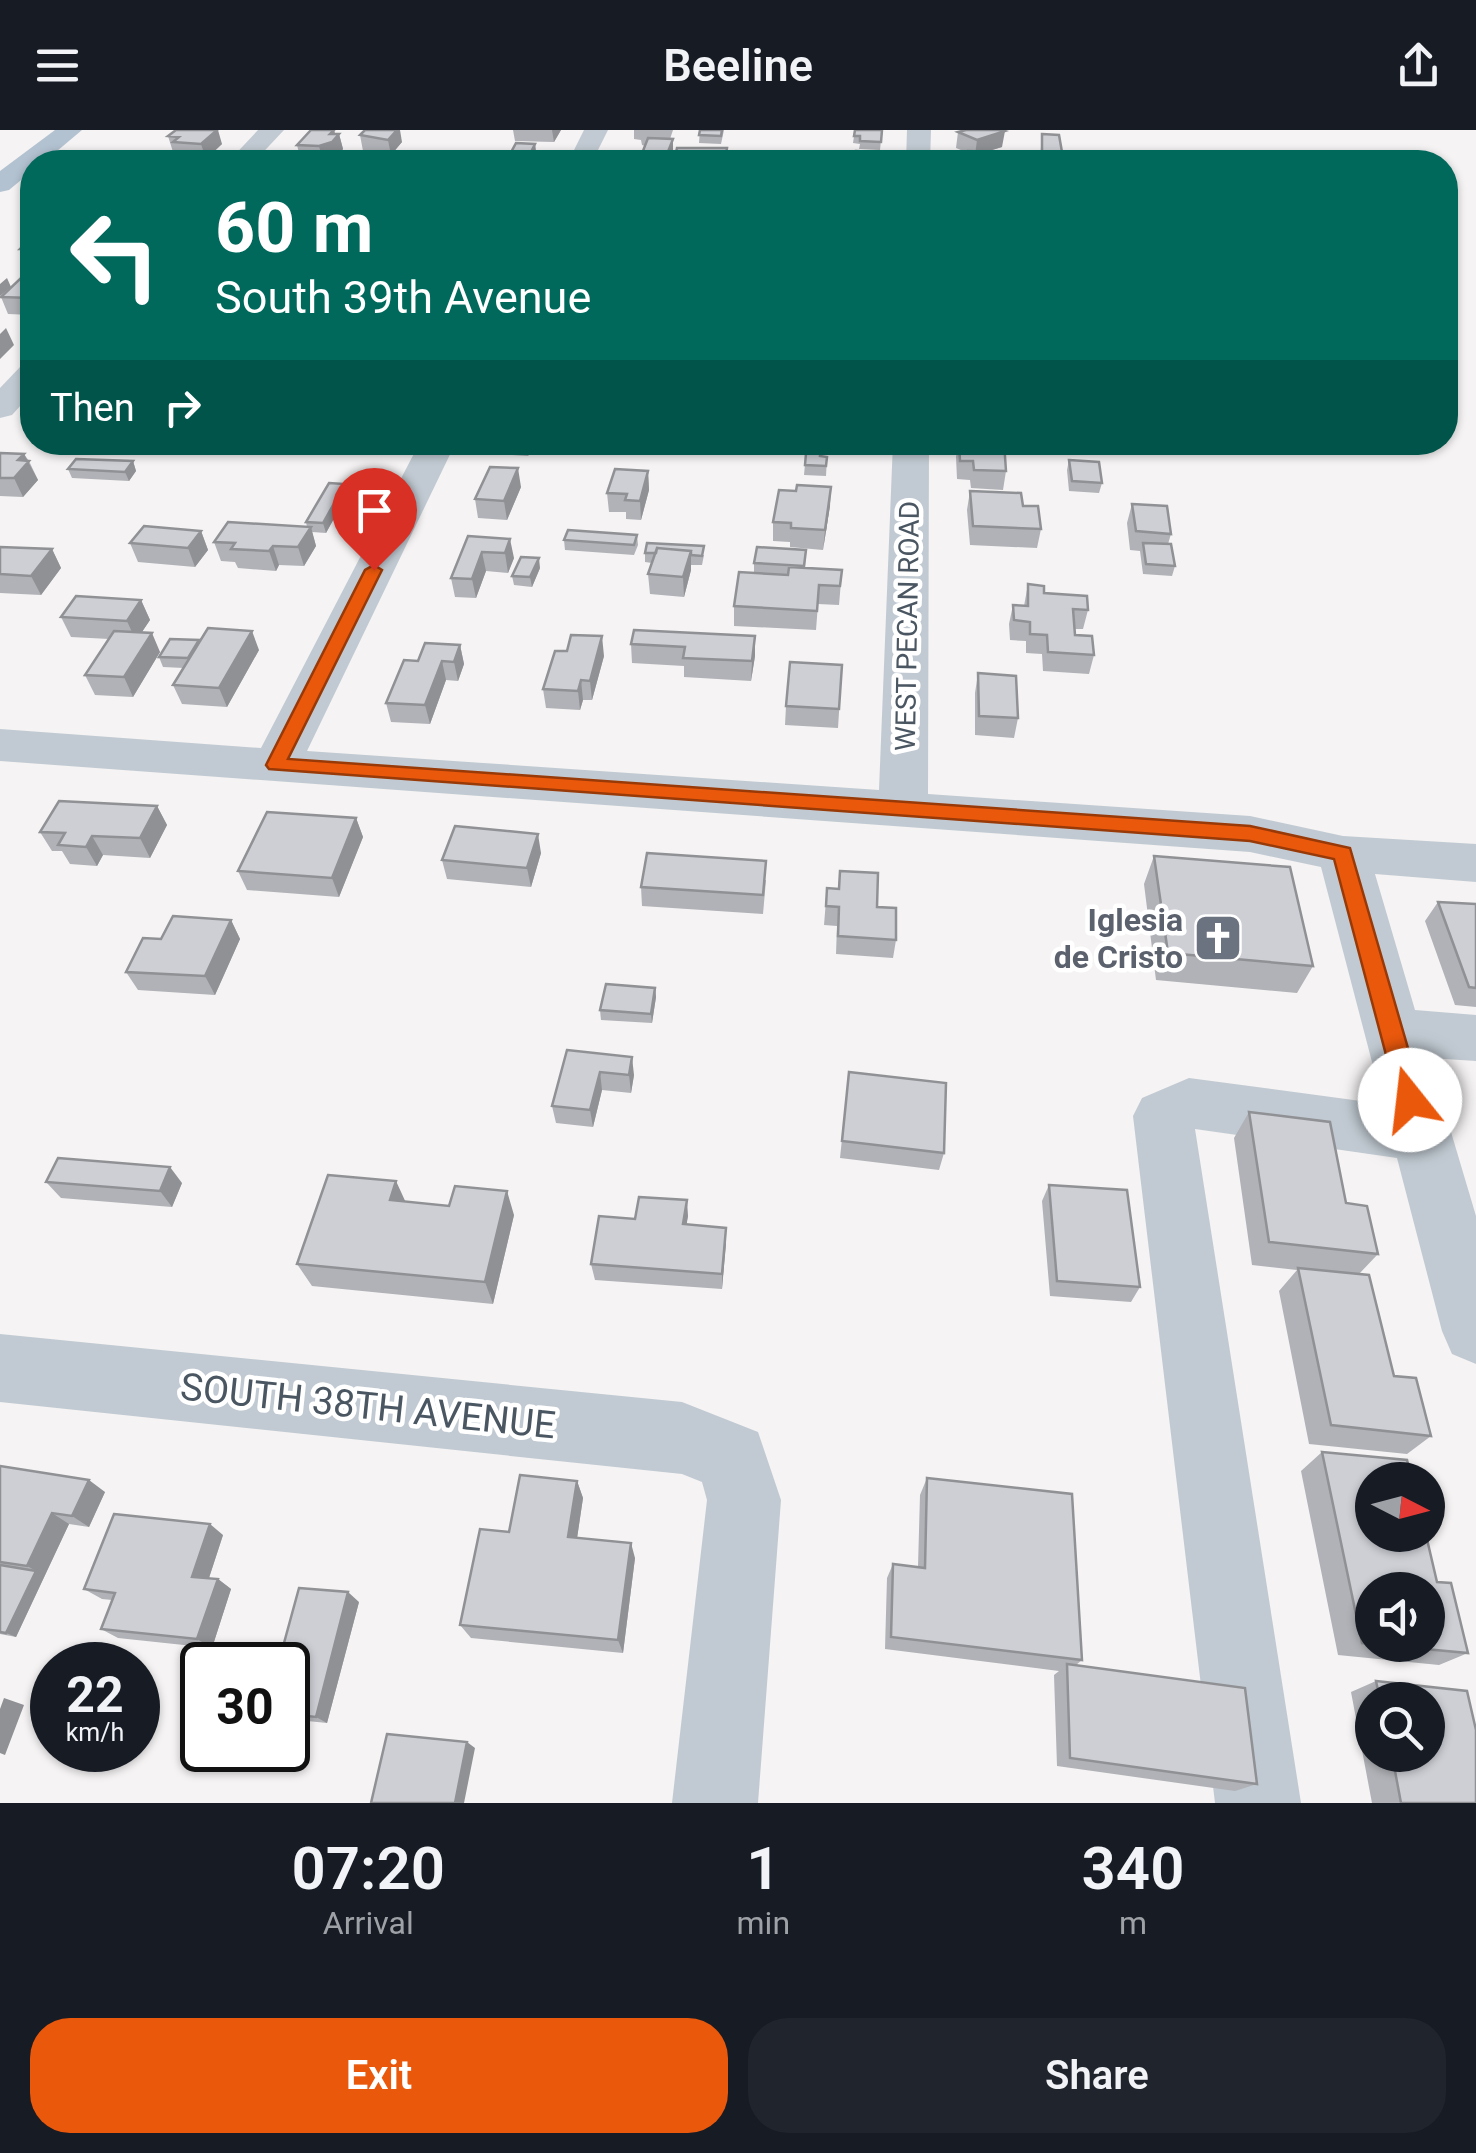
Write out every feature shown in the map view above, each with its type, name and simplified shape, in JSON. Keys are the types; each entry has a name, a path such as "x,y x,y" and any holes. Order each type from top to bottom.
{"main road":[{"path":"44,150 70,130"},
{"path":"0,184 20,169"}],"street":[{"path":"252,150 272,130"},
{"path":"0,408 20,387"},
{"path":"276,765 431,455"},
{"name":"WEST PECAN ROAD","path":"904,810 912,455"},
{"path":"0,746 1250,834 1343,854 1476,864"},
{"path":"1343,854 1420,1135 1465,1248 1476,1331"},
{"path":"1390,1031 1476,1038"},
{"path":"1258,1803 1163,1116 1189,1103 1420,1135"},
{"name":"SOUTH 38TH AVENUE","path":"0,1368 682,1438 732,1458 744,1500 715,1803"}],"building":[{"path":"176,130 217,130 201,144 173,142 179,137 168,136"},
{"path":"311,130 334,130 330,134 339,134 332,142 319,146 297,145"},
{"path":"365,130 397,130 388,140 360,135"},
{"path":"700,130 722,130 721,136 699,135"},
{"path":"855,130 882,130 881,142 860,141 860,136 854,136"},
{"path":"1005,131 977,140 958,132"},
{"path":"1042,134 1059,135 1062,150 1042,150"},
{"path":"648,138 673,139 669,150 643,150"},
{"path":"516,143 535,144 532,150 512,150"},
{"path":"677,148 727,148 727,150"},
{"path":"20,279 20,298 1,297"},
{"path":"0,453 20,454 23,455 18,460 29,461 14,478 0,478"},
{"path":"806,455 827,457 826,466 805,465"},
{"path":"960,455 1005,455 1006,471 974,470 973,461 960,461"},
{"path":"76,459 133,461 125,472 68,469"},
{"path":"1069,460 1099,462 1102,483 1072,481"},
{"path":"490,467 518,468 504,501 475,499"},
{"path":"615,469 648,471 640,501 625,500 627,494 607,493"},
{"path":"329,483 345,484 323,523 306,522"},
{"path":"797,485 831,487 825,530 791,528 791,523 773,522 779,490 796,491"},
{"path":"970,491 1021,493 1023,506 1038,506 1041,529 973,526"},
{"path":"1132,504 1167,506 1171,534 1136,531"},
{"path":"228,522 311,527 298,547 273,546 269,551 231,549 235,543 214,542"},
{"path":"144,526 201,531 188,548 130,543"},
{"path":"568,530 637,535 634,545 564,540"},
{"path":"468,536 510,539 505,553 482,552 472,579 451,578"},
{"path":"647,543 704,546 702,556 657,548 656,553 645,553"},
{"path":"1143,543 1171,544 1175,566 1146,564"},
{"path":"0,547 52,549 31,576 0,574"},
{"path":"757,547 806,550 804,566 754,563"},
{"path":"657,548 691,551 683,577 648,574"},
{"path":"521,557 539,558 530,577 512,576"},
{"path":"789,567 842,570 840,586 819,585 817,611 734,606 739,572 788,575"},
{"path":"1028,584 1044,586 1044,593 1087,596 1088,610 1073,609 1075,635 1092,636 1094,655 1048,652 1047,635 1030,634 1030,622 1014,620 1013,605 1028,606"},
{"path":"76,596 141,600 127,621 61,617"},
{"path":"208,628 252,631 219,688 173,685"},
{"path":"634,630 755,636 752,661 683,658 685,647 631,644"},
{"path":"114,631 152,633 124,677 85,675"},
{"path":"571,635 602,636 590,681 581,680 578,691 543,689 555,651 567,651"},
{"path":"170,639 199,640 188,658 159,657"},
{"path":"425,643 460,645 454,662 442,661 425,705 386,703 404,660 418,661"},
{"path":"790,662 842,665 839,709 786,706"},
{"path":"978,673 1016,676 1018,718 979,716"},
{"path":"59,801 157,806 140,838 92,836 86,847 58,845 65,833 40,832"},
{"path":"267,812 356,818 332,878 238,871"},
{"path":"455,826 538,834 527,868 442,860"},
{"path":"647,853 766,861 763,895 641,887"},
{"path":"1154,856 1290,867 1313,966 1168,953"},
{"path":"840,871 878,873 877,907 896,908 896,940 838,936 839,907 826,906 827,888 839,889"},
{"path":"1438,902 1476,904 1476,988 1469,987"},
{"path":"173,916 231,920 205,976 126,972 143,938 161,939"},
{"path":"606,984 655,988 651,1014 600,1010"},
{"path":"567,1050 632,1057 629,1075 600,1072 590,1110 552,1106"},
{"path":"849,1072 946,1083 944,1153 842,1141"},
{"path":"1249,1112 1330,1122 1346,1203 1367,1206 1378,1254 1269,1242"},
{"path":"58,1158 170,1167 160,1191 46,1182"},
{"path":"328,1175 396,1181 390,1200 449,1206 455,1186 507,1191 485,1282 297,1264"},
{"path":"1049,1185 1127,1190 1140,1287 1057,1281"},
{"path":"639,1197 687,1200 683,1224 726,1228 722,1274 591,1264 599,1216 635,1219"},
{"path":"1298,1268 1369,1275 1394,1376 1416,1378 1431,1436 1331,1425"},
{"path":"1322,1452 1407,1460 1355,1462 1355,1552 1430,1552 1435,1572 1355,1572 1355,1610"},
{"path":"0,1466 89,1480 72,1516 52,1513 27,1566 0,1562"},
{"path":"520,1475 577,1481 568,1537 631,1543 618,1640 460,1625 480,1529 509,1532"},
{"path":"927,1478 1072,1494 1082,1660 891,1637 893,1564 925,1568"},
{"path":"114,1514 210,1524 192,1577 218,1579 197,1639 101,1629 115,1593 84,1589"},
{"path":"0,1565 36,1571 6,1633 0,1632"},
{"path":"1445,1583 1451,1583 1468,1653 1445,1651"},
{"path":"299,1588 348,1592 316,1717 310,1716 310,1642 284,1642"},
{"path":"1067,1664 1245,1688 1257,1784 1070,1758"},
{"path":"1445,1689 1467,1691 1476,1730 1476,1803 1401,1803 1395,1772 1445,1772"},
{"path":"387,1734 467,1742 455,1803 371,1803"}],"place":[{"name":"Iglesia de Cristo","path":"1218,938"}],"route":[{"path":"374,570 276,765 1250,834 1343,854 1410,1100"}]}
